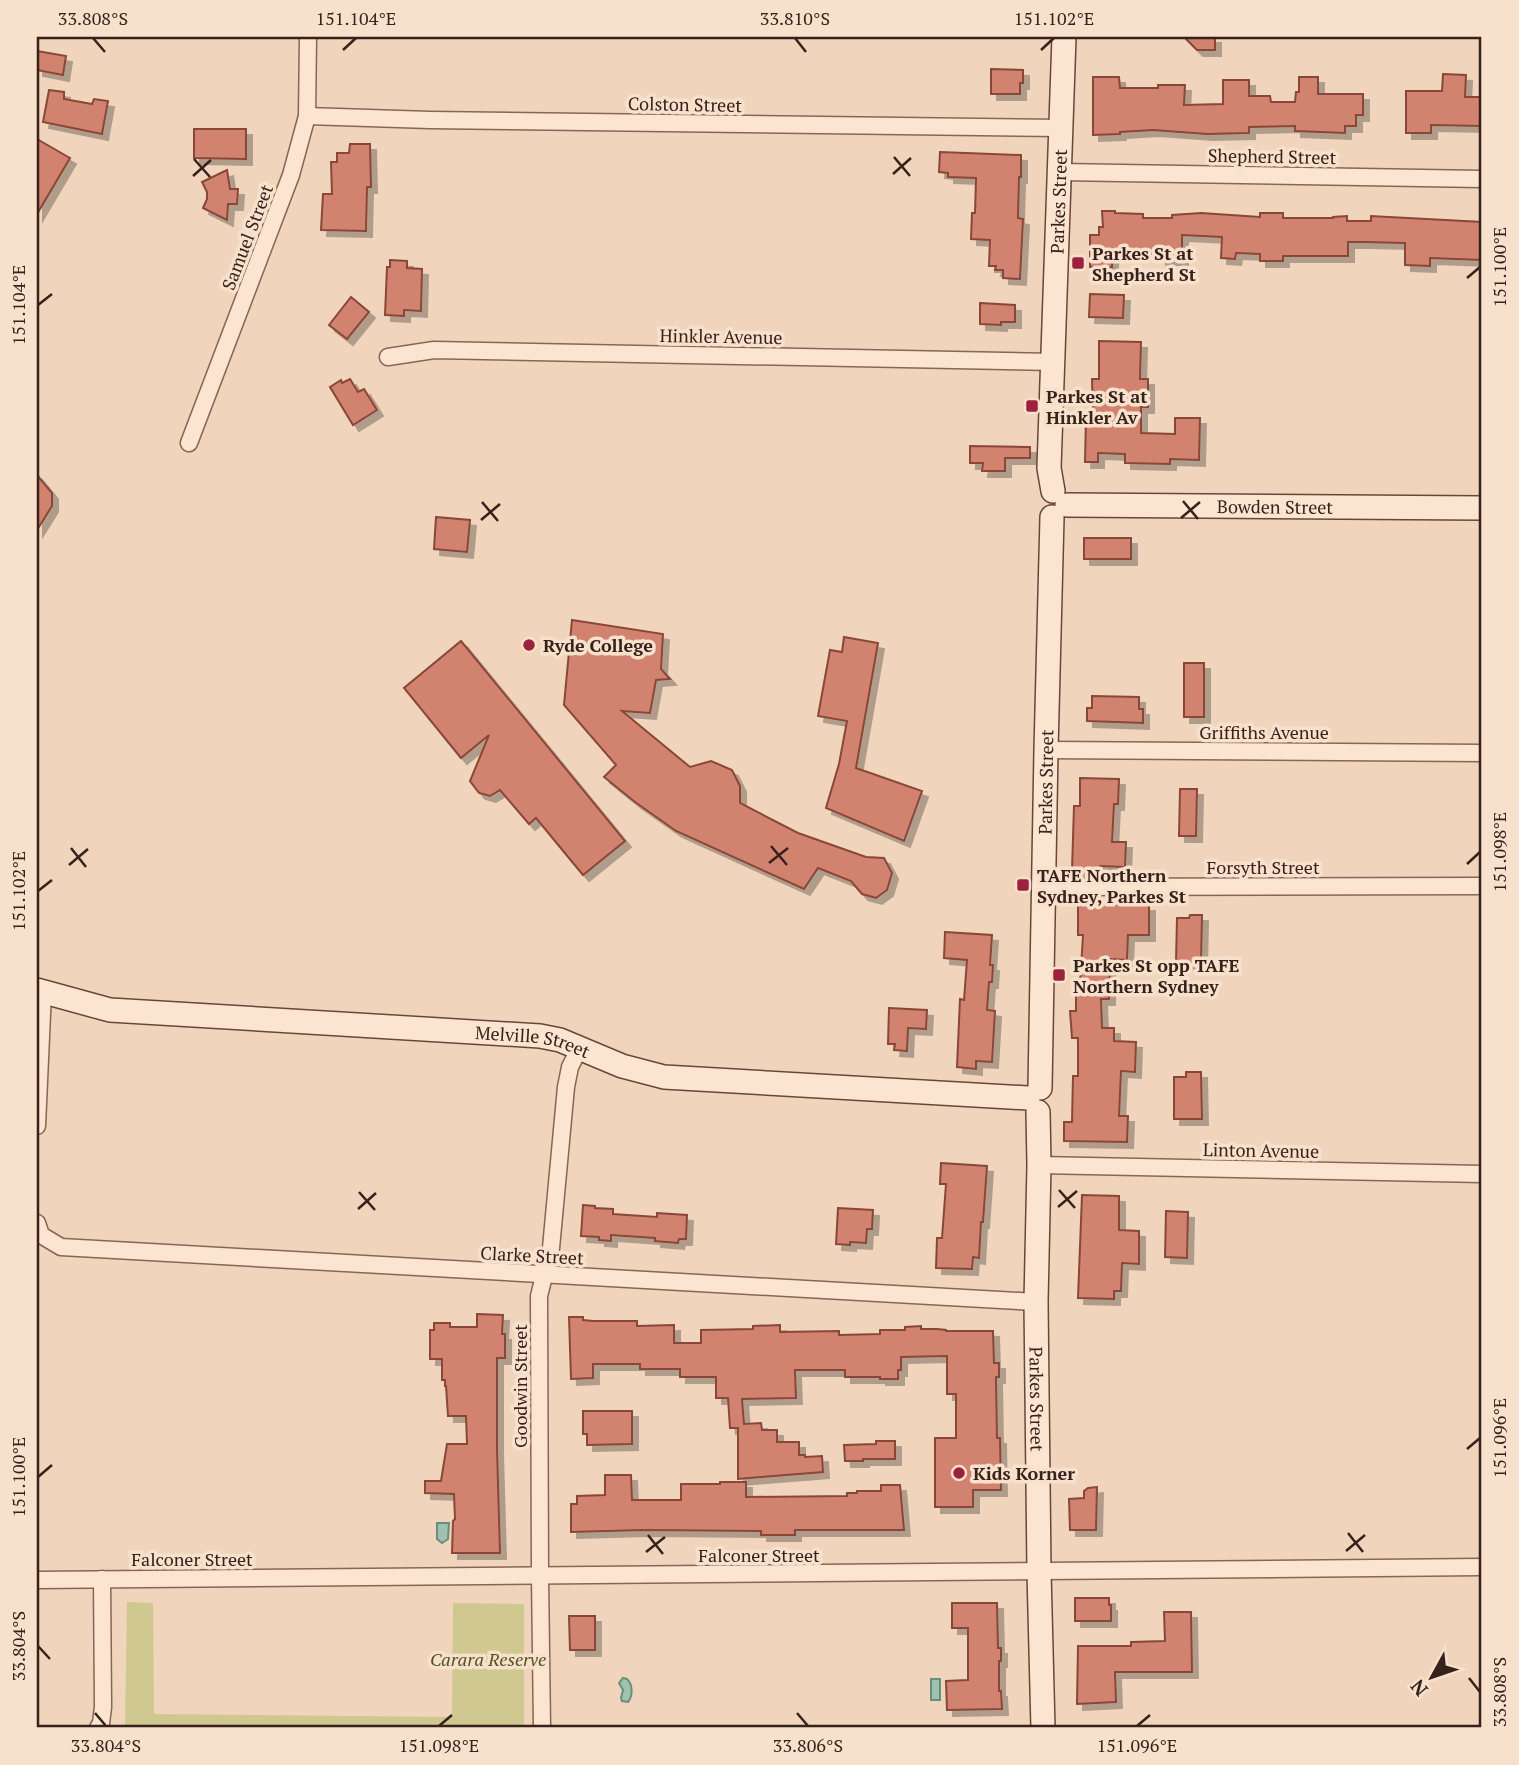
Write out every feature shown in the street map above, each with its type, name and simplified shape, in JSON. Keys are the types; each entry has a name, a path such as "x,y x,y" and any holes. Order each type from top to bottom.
{"street":[{"name":"Samuel Street","path":"188,443 291,175 307,116 308,37"},
{"name":"Parkes Street","path":"1043,1728 1038,1572 1036,1302 1039,1165 1035,1099 1057,505 1049,468 1064,37"},
{"name":"Colston Street","path":"307,116 1062,128"},
{"name":"Shepherd Street","path":"1060,172 1482,179"},
{"name":"Hinkler Avenue","path":"388,357 434,350 1054,362"},
{"name":"Bowden Street","path":"1057,505 1482,508"},
{"name":"Griffiths Avenue","path":"1046,750 1482,753"},
{"name":"Forsyth Street","path":"1043,887 1482,886"},
{"name":"Melville Street","path":"40,991 110,1010 540,1036 580,1047 622,1066 664,1077 1035,1099"},
{"path":"37,1126 40,991"},
{"name":"Goodwin Street","path":"542,1728 539,1296 551,1248 566,1087 570,1067 580,1047"},
{"name":"Linton Avenue","path":"1039,1165 1482,1174"},
{"name":"Clarke Street","path":"37,1223 41,1235 61,1247 1036,1302"},
{"name":"Falconer Street","path":"37,1580 1482,1567"},
{"path":"98,1728 103,1707 102,1579"}],"green space":[{"name":"Carara Reserve","path":"127,1602 153,1603 154,1714 452,1717 453,1603 524,1604 524,1728 125,1728"}],"shaded area":[{"path":"437,1523 449,1523 448,1539 442,1543 437,1539"},
{"path":"623,1678 629,1681 631,1687 628,1702 622,1701 621,1698 623,1690 619,1683"},
{"path":"931,1679 940,1679 940,1700 931,1700"}],"building":[{"path":"1184,37 1215,37 1215,50 1197,50"},
{"path":"37,51 66,56 63,75 37,70"},
{"path":"991,69 1023,70 1020,94 991,94"},
{"path":"1443,74 1466,75 1465,97 1482,97 1482,126 1431,125 1431,133 1406,133 1406,91 1442,91"},
{"path":"1093,77 1119,77 1120,88 1185,85 1184,105 1223,104 1223,80 1249,80 1249,96 1270,96 1271,102 1295,102 1296,92 1299,92 1299,77 1318,77 1318,94 1363,94 1363,115 1356,115 1356,126 1345,126 1345,133 1295,131 1295,126 1249,127 1249,133 1207,134 1153,130 1093,135"},
{"path":"49,90 64,92 64,99 92,104 94,99 108,101 102,134 43,122"},
{"path":"194,129 246,129 246,159 194,158"},
{"path":"37,139 70,158 37,214"},
{"path":"350,144 370,144 371,187 367,187 366,231 321,230 323,194 332,194 331,162 337,162 337,153 349,153"},
{"path":"940,152 1021,155 1018,218 1023,219 1020,279 1003,278 1003,270 995,270 996,266 989,266 990,240 971,239 976,178 948,177 948,173 939,172"},
{"path":"227,170 230,189 238,189 237,204 228,204 227,220 203,208 207,192 202,182"},
{"path":"1102,211 1143,214 1143,218 1172,218 1172,215 1201,213 1260,217 1260,213 1283,213 1283,218 1347,216 1347,221 1371,221 1371,216 1482,222 1482,260 1430,258 1430,266 1405,265 1405,243 1363,242 1348,242 1348,256 1283,256 1283,261 1260,261 1260,254 1236,253 1235,259 1221,258 1222,237 1182,235 1182,259 1160,259 1160,253 1112,251 1112,267 1090,267 1090,235 1099,235 1099,227 1103,227"},
{"path":"390,260 407,261 407,268 422,269 421,311 404,310 404,316 385,315 387,267 390,267"},
{"path":"1090,294 1124,295 1123,318 1089,317"},
{"path":"351,297 369,312 347,339 329,325"},
{"path":"980,303 1015,305 1015,322 1001,322 1001,325 980,324"},
{"path":"1099,341 1141,342 1140,379 1148,379 1148,407 1141,407 1141,433 1175,434 1175,418 1200,418 1199,460 1170,459 1170,464 1125,463 1125,454 1098,453 1098,462 1085,462 1086,418 1093,419 1092,379 1099,379"},
{"path":"350,379 358,392 364,389 377,410 353,425 330,387 341,380 342,383"},
{"path":"970,446 1030,447 1030,458 1005,458 1005,471 982,471 983,463 970,463"},
{"path":"37,475 52,493 52,506 37,530"},
{"path":"436,517 470,520 467,552 434,549"},
{"path":"1084,538 1131,538 1131,559 1084,559"},
{"path":"572,620 663,634 661,669 670,679 656,680 650,713 622,711 690,767 711,761 732,770 740,786 740,803 798,833 866,857 884,858 892,873 887,890 876,898 862,894 851,881 818,868 804,889 676,831 604,777 616,765 564,705"},
{"path":"844,637 878,643 856,768 922,791 904,841 826,808 839,764 847,721 818,716 830,650 842,652"},
{"path":"461,641 625,841 583,875 536,818 529,824 500,790 490,796 479,793 470,781 489,735 461,758 404,688"},
{"path":"1184,663 1204,663 1204,717 1184,717"},
{"path":"1092,696 1139,697 1139,709 1143,709 1143,723 1087,721 1087,708 1092,708"},
{"path":"1080,778 1119,779 1118,804 1114,804 1112,842 1126,842 1125,867 1100,866 1100,871 1072,870 1074,806 1080,806"},
{"path":"1180,789 1197,789 1196,836 1179,836"},
{"path":"1078,905 1149,905 1149,935 1128,935 1127,960 1110,959 1109,999 1101,999 1102,1028 1114,1028 1114,1041 1136,1042 1135,1072 1121,1071 1119,1116 1128,1116 1127,1142 1064,1141 1064,1122 1072,1122 1073,1076 1078,1076 1078,1038 1072,1038 1070,1011 1076,1011 1076,984 1080,984 1083,935 1078,935"},
{"path":"1190,915 1202,915 1201,963 1176,962 1177,918 1189,918"},
{"path":"945,932 992,935 992,982 989,982 987,1010 995,1011 992,1062 976,1061 976,1069 957,1067 960,999 964,1000 967,960 944,958"},
{"path":"889,1008 927,1010 926,1029 908,1028 907,1051 894,1050 895,1044 888,1044"},
{"path":"1186,1072 1201,1072 1202,1119 1174,1119 1174,1077 1186,1077"},
{"path":"941,1163 987,1166 979,1258 973,1257 972,1269 936,1268 937,1238 942,1238 946,1184 940,1184"},
{"path":"1082,1195 1119,1196 1119,1230 1139,1231 1139,1264 1122,1263 1121,1291 1114,1291 1114,1299 1078,1298"},
{"path":"583,1205 613,1209 613,1214 657,1217 657,1213 687,1215 686,1239 679,1239 678,1243 655,1241 655,1238 611,1235 611,1241 581,1236"},
{"path":"838,1208 873,1210 872,1229 867,1229 866,1243 836,1244"},
{"path":"1166,1211 1188,1212 1187,1258 1165,1257"},
{"path":"477,1314 503,1315 502,1334 505,1334 505,1358 497,1358 500,1553 452,1553 454,1494 425,1493 425,1481 441,1481 447,1444 467,1444 466,1416 448,1416 445,1380 442,1380 442,1359 430,1359 430,1330 434,1330 434,1323 450,1323 450,1327 477,1327"},
{"path":"569,1317 583,1317 583,1320 593,1321 637,1321 637,1326 674,1325 674,1343 701,1343 701,1330 753,1329 753,1326 780,1325 780,1332 839,1331 839,1335 880,1334 880,1330 905,1330 905,1327 921,1326 921,1329 946,1331 993,1331 994,1363 999,1363 999,1377 996,1377 1001,1490 973,1490 973,1507 935,1507 935,1438 956,1438 956,1394 947,1394 947,1356 901,1357 898,1379 845,1377 845,1370 795,1370 796,1398 742,1399 744,1424 761,1423 762,1430 777,1430 777,1442 799,1442 799,1455 822,1456 823,1472 738,1479 738,1428 730,1428 728,1398 716,1398 716,1377 680,1377 680,1369 640,1369 640,1364 593,1364 593,1378 571,1379"},
{"path":"583,1411 632,1411 632,1444 587,1445 587,1434 583,1434"},
{"path":"876,1441 895,1441 895,1459 845,1461 844,1445 876,1444"},
{"path":"605,1475 631,1475 632,1500 681,1500 681,1484 746,1482 746,1497 847,1496 847,1493 857,1491 881,1491 881,1485 900,1485 904,1530 795,1530 795,1535 761,1535 761,1531 571,1532 571,1504 577,1504 577,1496 605,1495"},
{"path":"1097,1487 1096,1530 1070,1530 1069,1499 1084,1498 1084,1491"},
{"path":"1075,1598 1109,1598 1111,1621 1075,1621"},
{"path":"952,1603 997,1603 998,1648 1001,1648 999,1691 1002,1709 947,1710 946,1681 968,1680 968,1628 952,1628"},
{"path":"1164,1612 1191,1612 1192,1672 1115,1672 1116,1702 1077,1704 1078,1646 1131,1646 1131,1642 1165,1641"},
{"path":"569,1616 595,1616 595,1650 570,1650"}],"place":[{"name":"Parkes St at Shepherd St","path":"1078,263"},
{"name":"Parkes St at Hinkler Av","path":"1032,406"},
{"name":"Ryde College","path":"529,645"},
{"name":"TAFE Northern Sydney, Parkes St","path":"1023,885"},
{"name":"Parkes St opp TAFE Northern Sydney","path":"1059,975"},
{"name":"Kids Korner","path":"959,1473"}]}
